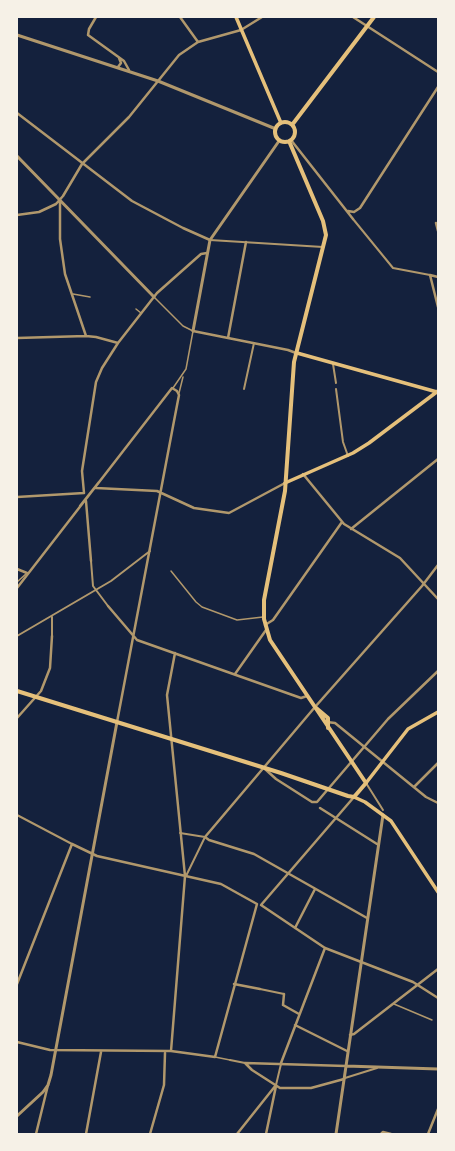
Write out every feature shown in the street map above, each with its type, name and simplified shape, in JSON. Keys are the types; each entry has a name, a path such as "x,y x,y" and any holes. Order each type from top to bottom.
{"main road":[{"path":"236,17 281,123"},
{"path":"292,125 374,17"},
{"path":"287,122 292,125 295,134 290,141 279,141 275,135 276,129 281,123 287,122"},
{"path":"290,141 326,232 294,362 286,483 264,600 263,617 265,628 270,640 315,707 326,715 328,729 366,783"},
{"path":"297,353 438,392"},
{"path":"286,483 303,474 348,456 369,443 438,392"},
{"path":"17,691 171,738 354,797 365,802 383,812 391,821 438,892"},
{"path":"354,797 408,729 438,712"}],"street":[{"path":"96,17 89,29 88,35 124,60 129,70"},
{"path":"180,17 198,42"},
{"path":"17,215 39,212 56,204 82,164 128,117 179,55 198,42 241,30 262,17"},
{"path":"353,17 438,72"},
{"path":"17,35 158,80 276,129"},
{"path":"118,56 121,63 118,67"},
{"path":"348,211 354,212 360,208 438,87"},
{"path":"17,113 132,201 183,228 210,240 323,247"},
{"path":"279,141 210,240 193,331 297,353"},
{"path":"290,141 394,268 438,277"},
{"path":"17,156 154,297"},
{"path":"60,200 60,239 65,274 86,336"},
{"path":"436,223 438,231"},
{"path":"228,338 246,242"},
{"path":"87,496 84,493 82,471 96,382 102,368 118,343 154,297 201,254 207,253"},
{"path":"430,275 438,307"},
{"path":"17,338 86,336 118,343"},
{"path":"244,389 254,343"},
{"path":"333,364 336,383"},
{"path":"17,588 27,573 172,388 177,391 179,395 150,551 55,1050 36,1134"},
{"path":"336,389 343,442 348,456"},
{"path":"351,529 438,459"},
{"path":"303,474 342,522 351,529 400,558 425,583 438,599"},
{"path":"79,508 96,488 99,482"},
{"path":"96,488 157,491 194,508 229,513 286,483"},
{"path":"17,497 84,493"},
{"path":"86,501 92,582 96,591 137,640 301,698 307,696"},
{"path":"235,674 265,628 273,620 342,522"},
{"path":"17,636 96,591 150,551"},
{"path":"185,876 206,837 315,707 425,583 438,565"},
{"path":"17,569 27,573"},
{"path":"17,718 41,691 50,668 52,617"},
{"path":"171,1051 185,876 167,696 175,653"},
{"path":"264,768 276,779 312,802 318,801 388,719 438,671"},
{"path":"326,722 335,723 426,797 438,803"},
{"path":"414,787 438,763"},
{"path":"336,1134 377,844 383,812 366,783"},
{"path":"354,797 261,905 324,948 360,961 417,985 438,998"},
{"path":"320,808 377,844"},
{"path":"17,815 92,854 224,885 257,905 254,911 215,1058 171,1051 165,1053 55,1050 17,1042"},
{"path":"180,833 206,837 209,840 254,854 367,918"},
{"path":"17,984 72,844"},
{"path":"295,928 315,889"},
{"path":"266,1134 282,1063 324,948"},
{"path":"350,1035 354,1034 438,968"},
{"path":"234,984 284,994 283,1005 299,1014"},
{"path":"295,1025 347,1051"},
{"path":"86,1134 101,1052"},
{"path":"150,1134 164,1086 165,1053"},
{"path":"230,1060 245,1063 438,1069"},
{"path":"245,1063 252,1070 280,1088 311,1088 379,1067"},
{"path":"17,1116 48,1085"},
{"path":"237,1134 276,1085"},
{"path":"40,1094 45,1098"},
{"path":"428,1134 438,1109"},
{"path":"381,1134 383,1132 391,1134"}],"lane":[{"path":"71,294 90,297"},
{"path":"154,297 183,326 193,331 186,369 172,388"},
{"path":"136,309 141,313"},
{"path":"179,395 183,375"},
{"path":"171,571 196,602 202,606 237,620 263,617"},
{"path":"17,582 27,573"},
{"path":"392,1004 432,1020"},
{"path":"215,1058 230,1060"}]}
